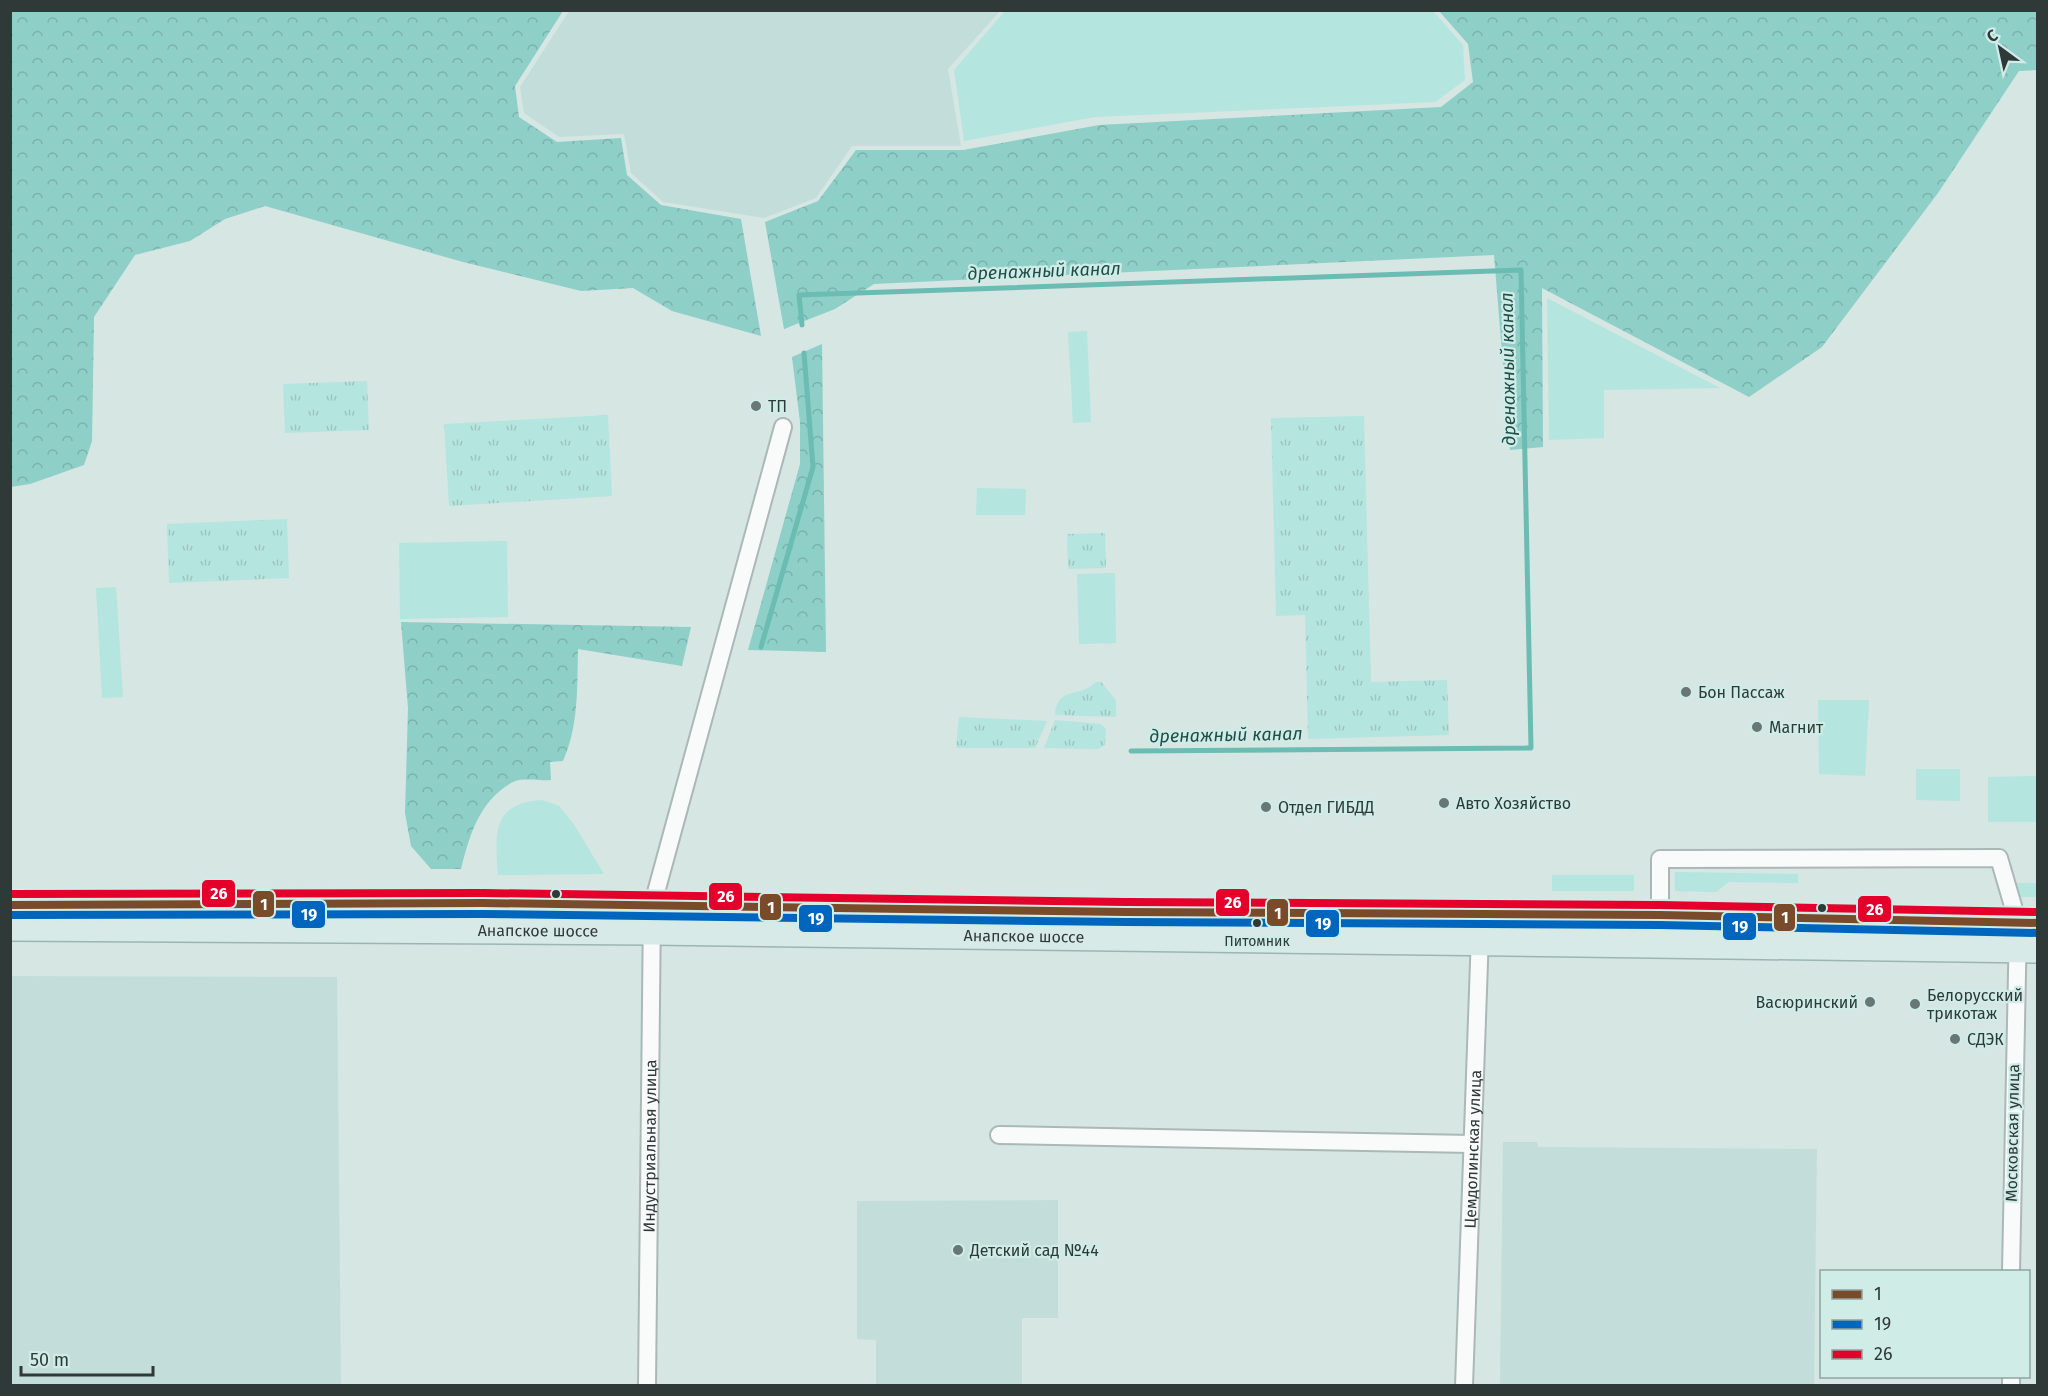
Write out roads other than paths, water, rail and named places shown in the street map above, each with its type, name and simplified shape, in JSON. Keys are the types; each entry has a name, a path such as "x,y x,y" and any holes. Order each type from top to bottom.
{"highway":[{"name":"Анапское шоссе","path":"10,904 483,903 652,919 1480,943 1735,943 2028,936"},
{"name":"Анапское шоссе","path":"10,927 652,919 1481,914 1660,915 2028,936"}],"street":[{"name":"Индустриальная улица","path":"647,1386 652,919 783,427"},
{"name":"Московская улица","path":"1660,915 1660,860 1999,858 2028,936 2011,1270"},
{"name":"Цемдолинская улица","path":"1464,1386 1481,914"},
{"path":"999,1135 1472,1144"}],"waterway":[{"name":"дренажный канал","path":"802,325 799,295 1521,270 1531,748 1131,751"},
{"name":"дренажный канал","path":"761,647 813,467 804,353"}],"place":[{"name":"ТП","path":"756,406"},
{"name":"Бон Пассаж","path":"1686,692"},
{"name":"Магнит","path":"1757,727"},
{"name":"Авто Хозяйство","path":"1444,803"},
{"name":"Отдел ГИБДД","path":"1266,807"},
{"name":"Питомник","path":"1257,923"},
{"name":"Васюринский","path":"1870,1002"},
{"name":"Белорусский трикотаж","path":"1915,1004"},
{"name":"СДЭК","path":"1955,1039"},
{"name":"Детский сад №44","path":"958,1250"}]}
